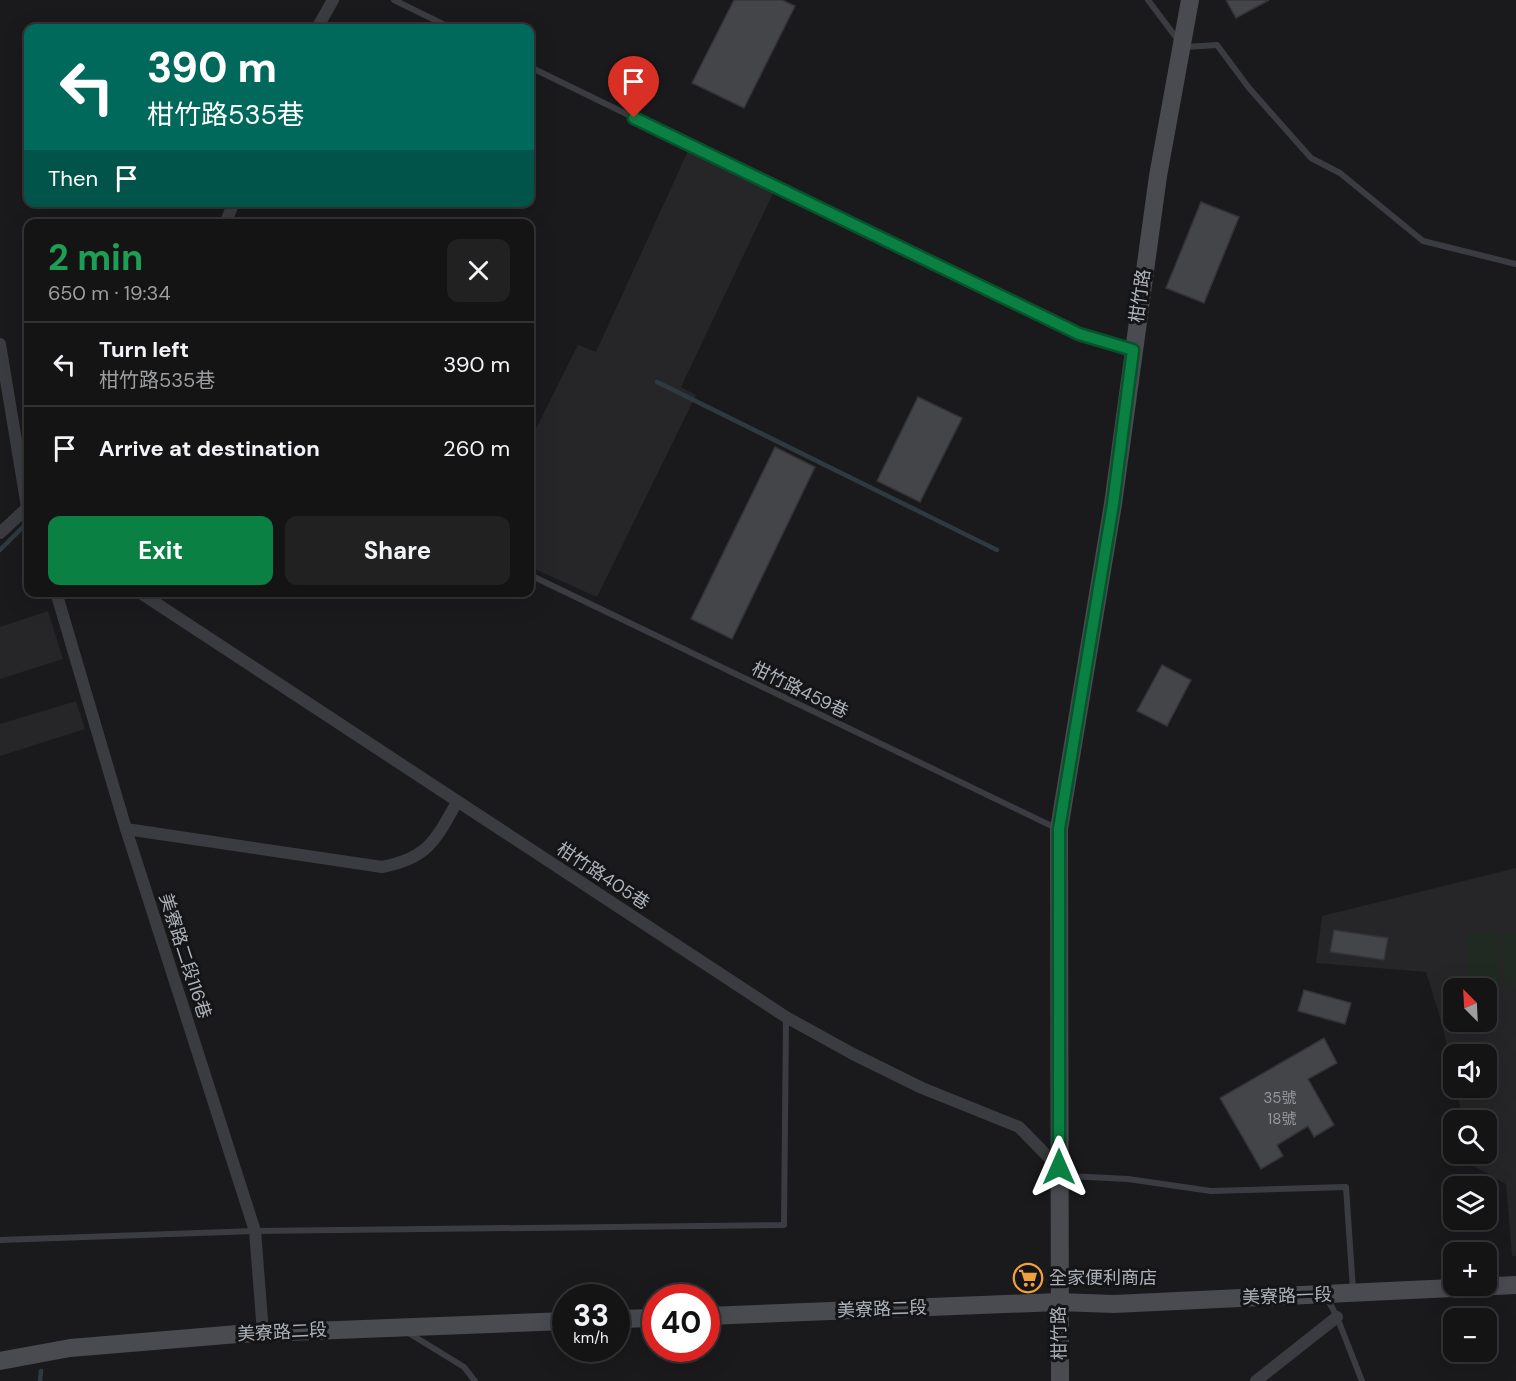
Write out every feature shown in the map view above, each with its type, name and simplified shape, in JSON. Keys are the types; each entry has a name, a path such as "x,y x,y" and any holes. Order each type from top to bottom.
{"street":[{"path":"319,24 333,0"},
{"name":"柑竹路","path":"1060,1381 1058,1302 1059,829 1113,504 1158,176 1190,0"},
{"path":"0,344 24,486"},
{"path":"0,533 24,513"},
{"name":"美寮路二段116巷","path":"57,597 126,829 255,1231 263,1333"},
{"name":"柑竹路405巷","path":"147,597 786,1017 921,1088 1019,1127 1059,1167"},
{"path":"126,829 382,867 402,863 421,855 436,840 457,802"},
{"name":"美寮路一段","path":"1058,1302 1114,1304 1516,1285"},
{"name":"美寮路二段","path":"720,1315 1058,1302"},
{"path":"1256,1381 1337,1317"},
{"name":"美寮路二段","path":"0,1360 70,1348 263,1333 552,1322"}],"lane":[{"path":"394,0 443,24"},
{"path":"1148,0 1183,47 1217,45 1249,87 1311,158 1340,173 1423,241 1516,264"},
{"path":"534,69 1079,334 1133,350"},
{"name":"柑竹路459巷","path":"534,577 1059,829"},
{"path":"0,1240 255,1231 784,1225 786,1017"},
{"path":"1059,1167 1068,1176 1128,1179 1211,1191 1346,1187 1353,1293"},
{"path":"1325,1294 1337,1317 1362,1381"},
{"path":"399,1327 464,1367 475,1381"}],"shaded area":[{"path":"688,151 775,189 681,387 696,395 597,597 534,569 534,433 578,345 596,352"},
{"path":"48,611 63,659 0,679 0,627"},
{"path":"76,701 85,729 0,756 0,724"},
{"path":"1516,868 1516,1256 1512,1256 1506,1184 1497,1179 1497,1176 1492,1176 1472,1164 1497,1164 1497,1110 1461,1110 1458,1098 1497,1098 1497,1044 1446,1044 1444,1032 1497,1032 1497,978 1443,978 1443,1027 1426,972 1316,963 1322,916"},
{"path":"1498,932 1500,985 1497,985 1497,978 1469,978 1467,933"},
{"path":"1502,932 1516,932 1516,985 1504,985"}],"building":[{"path":"734,0 782,0 795,6 744,108 692,83"},
{"path":"1226,0 1269,0 1236,18"},
{"path":"1201,202 1239,217 1204,303 1166,288"},
{"path":"918,397 962,418 920,502 877,481"},
{"path":"775,447 815,467 732,639 691,619"},
{"path":"1162,665 1191,680 1167,726 1137,711"},
{"path":"1334,930 1388,938 1384,960 1330,952"},
{"path":"1304,990 1351,1003 1345,1024 1298,1011"},
{"path":"1324,1038 1337,1063 1308,1079 1334,1125 1314,1137 1308,1126 1277,1145 1283,1156 1261,1169 1220,1098"}],"waterway":[{"path":"657,382 997,550"},
{"path":"0,550 24,526"},
{"path":"40,1381 41,1371"}],"place":[{"name":"全家便利商店","path":"1028,1278"}],"route":[{"path":"634,118 1079,334 1133,350 1113,504 1059,829 1059,1167"}]}
